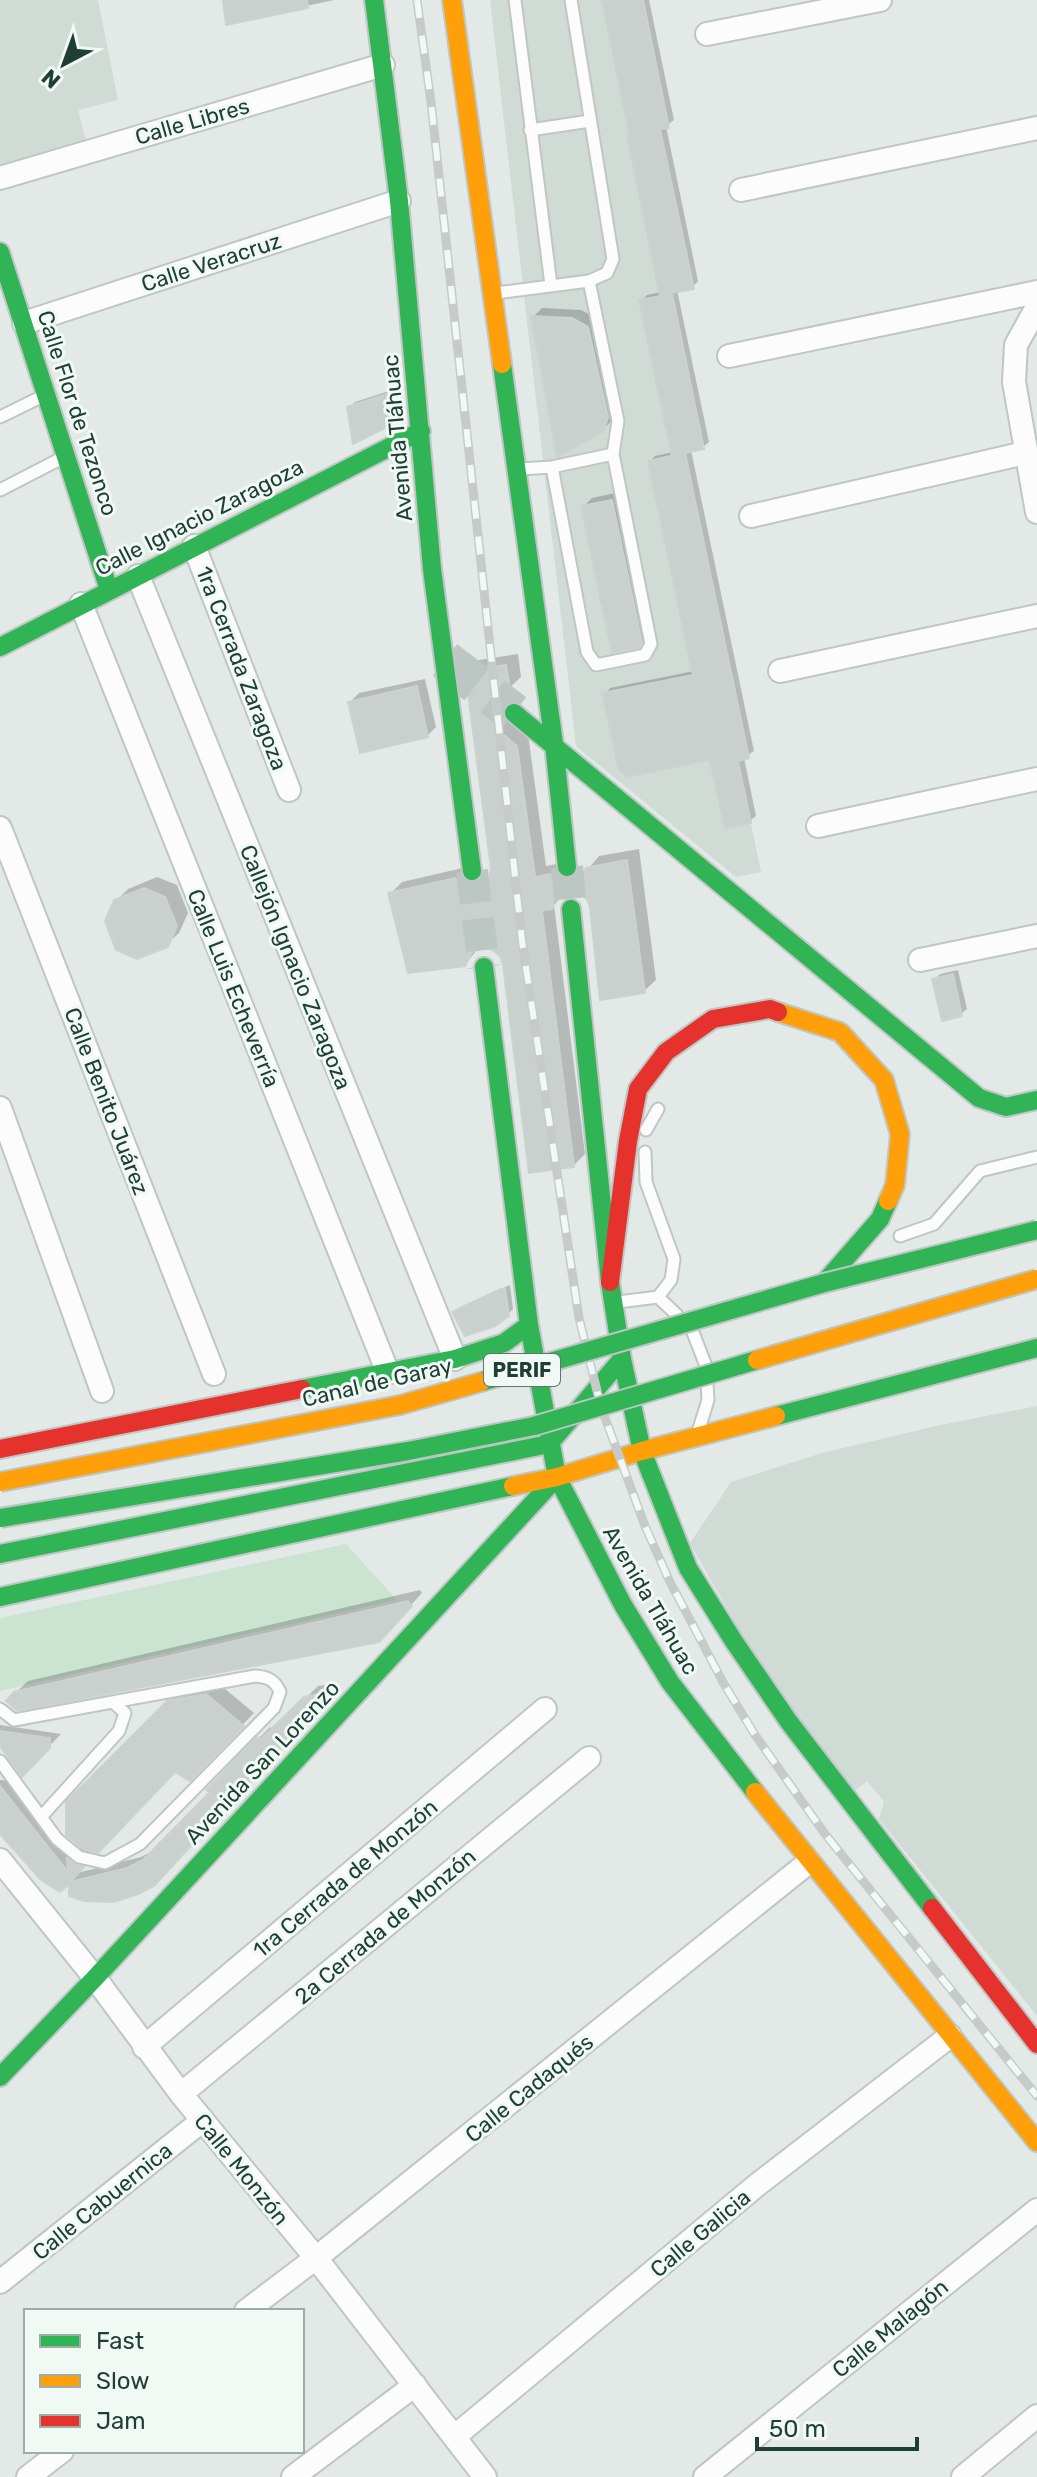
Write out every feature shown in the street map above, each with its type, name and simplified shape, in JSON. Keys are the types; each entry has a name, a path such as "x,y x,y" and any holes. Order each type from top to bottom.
{"main road":[{"name":"Avenida Tláhuac","path":"374,0 399,201 432,569 472,871"},
{"path":"452,0 554,744 567,867"},
{"name":"Calle Flor de Tezonco","path":"0,252 109,590"},
{"name":"Calle Ignacio Zaragoza","path":"0,647 421,431"},
{"path":"514,713 979,1098 1006,1107 1037,1100"},
{"path":"571,909 610,1282 622,1359 642,1451 688,1568 789,1722 1037,2044"},
{"name":"Avenida Tláhuac","path":"484,967 529,1325 557,1477 623,1605 670,1682 809,1862 1037,2142"},
{"path":"610,1282 628,1141 638,1089 666,1052 713,1019 770,1009 840,1032 884,1080 900,1134 895,1185 880,1219 824,1283"},
{"name":"Canal de Garay","path":"0,1482 400,1405 824,1283 1037,1230"},
{"name":"PERIF","path":"0,1518 408,1451 534,1426 1037,1279"},
{"path":"0,1449 455,1359 504,1343 529,1325"},
{"path":"8,1595 557,1477 642,1451 1037,1348"},
{"path":"0,1554 549,1444 622,1359"},
{"path":"376,1375 402,1413 404,1427 404,1445 393,1463 378,1478"},
{"name":"Avenida San Lorenzo","path":"0,2077 557,1477"}],"street":[{"path":"707,34 880,0"},
{"name":"Calle Libres","path":"0,178 383,65"},
{"path":"741,190 1037,128"},
{"name":"Calle Veracruz","path":"24,323 399,201"},
{"path":"729,356 1037,292"},
{"path":"1037,307 1016,345 1014,382 1037,512"},
{"path":"751,516 1025,453"},
{"name":"1ra Cerrada Zaragoza","path":"194,546 289,790"},
{"name":"Callejón Ignacio Zaragoza","path":"138,576 455,1359"},
{"name":"Calle Luis Echeverría","path":"81,604 376,1375"},
{"path":"780,671 1037,616"},
{"path":"818,826 1037,779"},
{"name":"Calle Benito Juárez","path":"0,828 214,1374"},
{"path":"920,960 1037,936"},
{"path":"0,1108 102,1391"},
{"name":"1ra Cerrada de Monzón","path":"144,2047 545,1709"},
{"name":"2a Cerrada de Monzón","path":"181,2094 589,1758"},
{"name":"Calle Monzón","path":"0,1860 95,1978 181,2094 316,2258 485,2477"},
{"name":"Calle Cadaqués","path":"249,2309 809,1862"},
{"name":"Calle Galicia","path":"454,2437 757,2185 950,2036"},
{"name":"Calle Cabuernica","path":"0,2282 203,2120"},
{"name":"Calle Malagón","path":"705,2477 1037,2210"},
{"path":"293,2477 415,2385"},
{"path":"963,2477 1037,2416"},
{"path":"28,2477 59,2453"}],"lane":[{"path":"515,0 551,285"},
{"path":"491,294 589,281 607,273 613,259 571,0"},
{"path":"530,130 590,121"},
{"path":"552,467 587,652 596,665 645,655 651,644 613,454 618,421 589,281"},
{"path":"0,417 45,395"},
{"path":"516,469 552,467 613,454"},
{"path":"0,490 66,456"},
{"path":"613,1302 658,1297 671,1280 674,1259 646,1182 644,1158 646,1131 658,1109"},
{"path":"900,1236 934,1224 980,1171 1037,1157"},
{"path":"658,1297 691,1327 705,1362 708,1400 697,1437"},
{"path":"0,1610 8,1595"},
{"path":"0,1709 14,1720 255,1676 267,1677 277,1684 280,1692 274,1708 140,1844 105,1863 79,1857 57,1839 0,1761"},
{"path":"41,1817 119,1731 125,1713 114,1703"}],"shaded area":[{"path":"0,0 98,0 118,100 78,110 87,145 0,170"},
{"path":"490,0 643,0 669,128 661,130 694,289 672,294 704,449 685,453 749,758 738,761 761,872 736,877 576,746"},
{"path":"1037,1406 1037,2016 879,1819 884,1802 877,1793 867,1781 854,1791 769,1683 690,1543 731,1482 822,1453"}],"green space":[{"path":"346,1544 397,1600 0,1691 0,1618"}],"building":[{"path":"223,0 307,0 308,8 226,25"},
{"path":"602,0 643,0 669,128 660,129 694,289 672,293 704,449 685,453 749,758 738,761 751,823 725,828 710,760 628,777 619,770 602,693 693,675 648,461 672,456 639,300 660,296"},
{"path":"531,316 572,318 588,327 608,417 604,431 557,457"},
{"path":"387,394 391,425 353,444 347,407"},
{"path":"612,500 642,643 639,647 612,653 581,506"},
{"path":"506,665 510,691 496,699 492,720 499,731 517,746 535,877 550,874 559,884 570,886 579,882 586,868 627,860 645,993 600,1000 590,907 579,892 570,890 561,893 552,909 542,910 574,1167 529,1173 500,956 491,949 481,948 472,952 465,966 408,973 388,893 455,878 464,888 475,890 484,886 489,879 491,868 465,671"},
{"path":"417,686 428,737 360,753 348,702"},
{"path":"144,888 165,897 177,926 168,947 137,959 116,950 105,921 114,900"},
{"path":"953,974 962,1016 942,1021 932,979"},
{"path":"505,1289 509,1316 495,1326 465,1336 452,1312"},
{"path":"408,1601 412,1606 379,1642 18,1711 6,1701 14,1692"},
{"path":"206,1694 244,1726 190,1781 175,1772 98,1853 83,1849 66,1835 66,1802 167,1701"},
{"path":"319,1694 320,1700 326,1699 154,1886 138,1894 114,1902 84,1901 69,1896 69,1884 60,1892 41,1880 0,1834 0,1786 68,1872 67,1858 84,1867 70,1882 127,1868 143,1860 210,1792 206,1790 257,1737 260,1740 304,1697"},
{"path":"0,1731 50,1738 50,1748 22,1777 0,1746"}],"tunnel":[{"path":"445,660 514,713"},
{"path":"567,867 571,909"},
{"path":"472,871 484,967"}],"railway":[{"path":"417,0 431,102 522,941 579,1318 601,1407 645,1526 669,1580 755,1735 825,1834 1037,2096"}],"traffic: fast":[{"path":"374,0 399,201 432,569 472,871"},
{"path":"0,252 109,590"},
{"path":"502,364 554,744 567,867"},
{"path":"0,647 421,431"},
{"path":"514,713 979,1098 1006,1107 1037,1100"},
{"path":"571,909 610,1282 622,1359 642,1451 688,1568 733,1640 789,1722 932,1908"},
{"path":"484,967 529,1325 557,1477 623,1605 670,1682 755,1792"},
{"path":"824,1283 880,1219 888,1201"},
{"path":"481,1382 824,1283 1037,1230"},
{"path":"302,1389 455,1359 504,1343 529,1325"},
{"path":"776,1416 1037,1348"},
{"path":"0,1554 549,1444 622,1359"},
{"path":"0,1518 408,1451 534,1426 757,1360"},
{"path":"0,2077 557,1477"},
{"path":"0,1597 513,1486"}],"traffic: slow":[{"path":"452,0 502,364"},
{"path":"778,1012 840,1032 884,1080 900,1134 895,1185 888,1201"},
{"path":"757,1360 1037,1279"},
{"path":"0,1482 400,1405 481,1382"},
{"path":"513,1486 557,1477 776,1416"},
{"path":"755,1792 1037,2142"}],"traffic: jam":[{"path":"610,1282 628,1141 638,1089 666,1052 713,1019 770,1009 778,1012"},
{"path":"0,1449 302,1389"},
{"path":"932,1908 1037,2044"}]}
